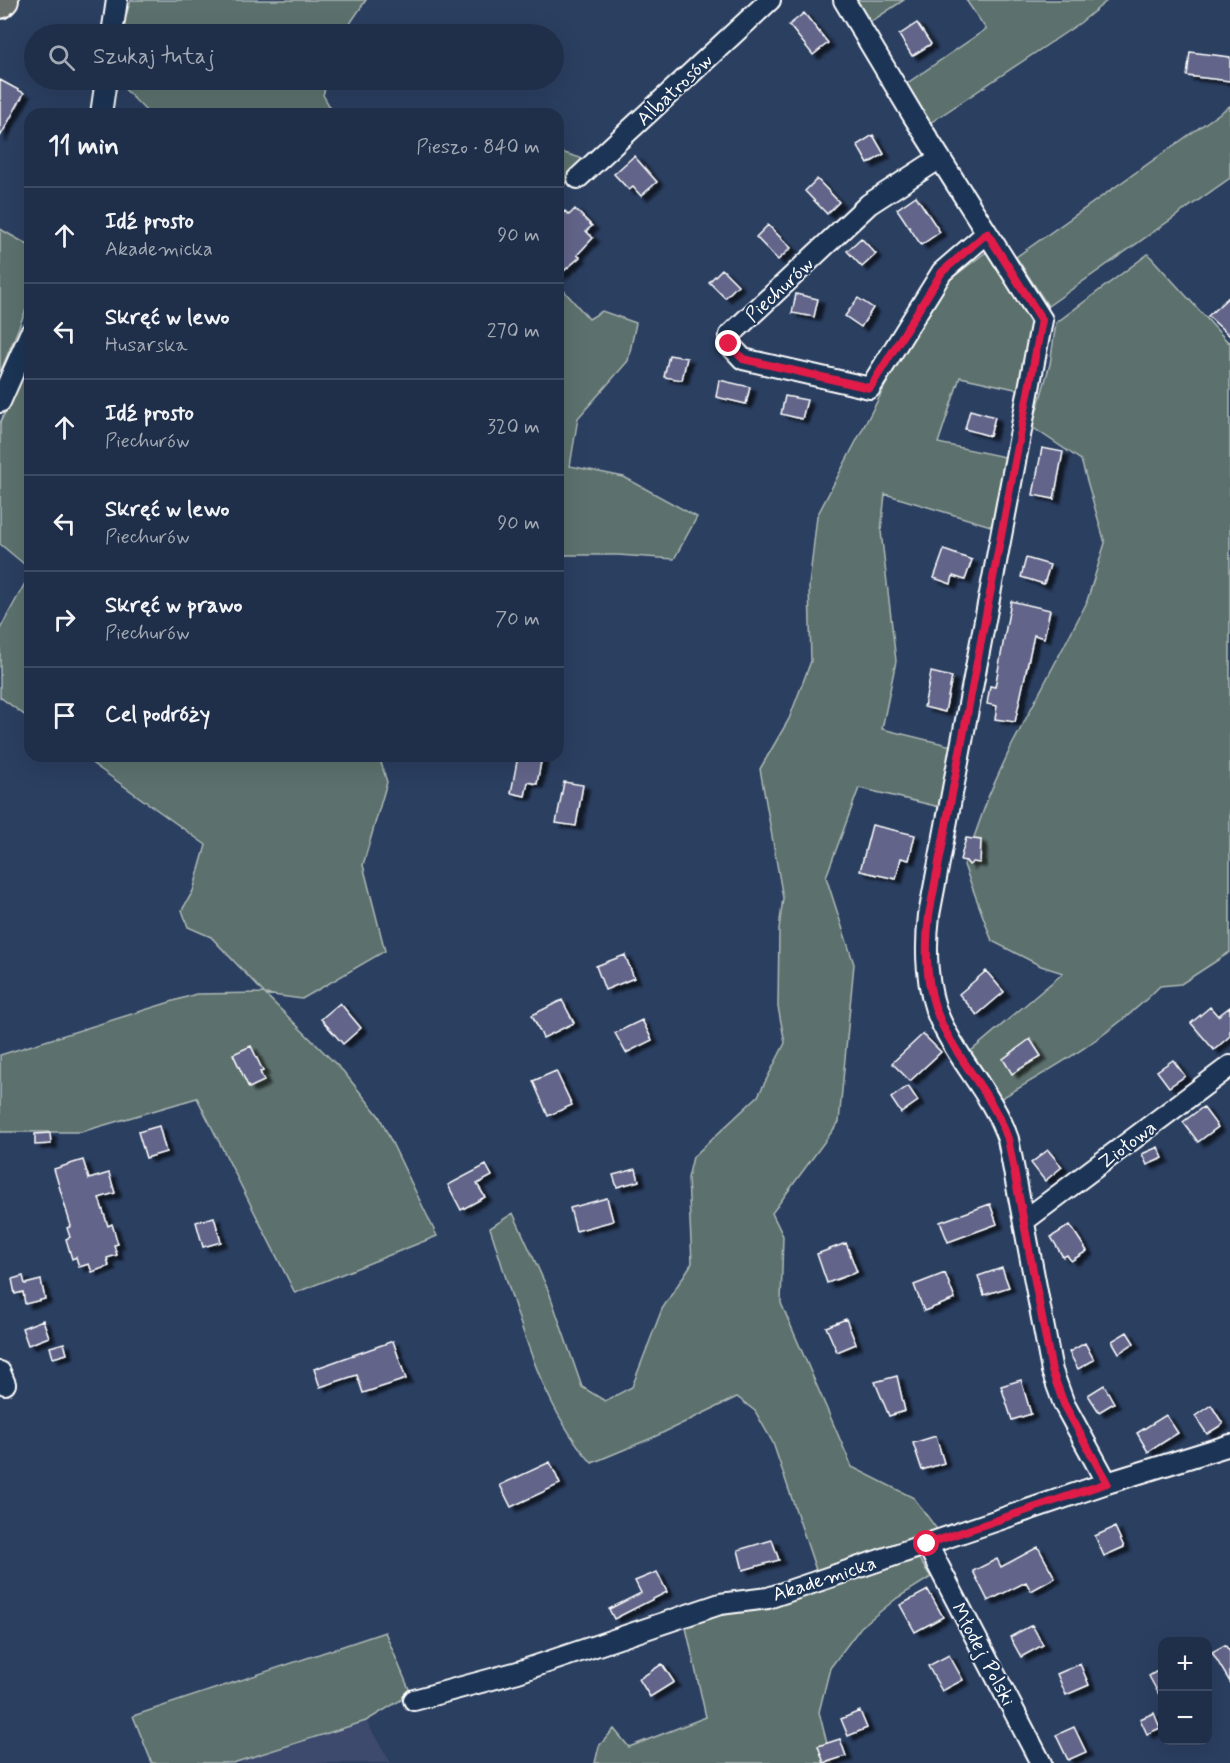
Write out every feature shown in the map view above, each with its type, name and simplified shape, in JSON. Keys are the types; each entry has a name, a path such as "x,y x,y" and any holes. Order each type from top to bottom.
{"street":[{"path":"113,24 117,0"},
{"name":"Albatrosów","path":"578,178 770,0"},
{"path":"844,0 1042,320 929,915 927,955 934,1003 946,1032 1003,1125 1011,1152 1052,1371 1064,1404 1107,1483"},
{"path":"102,108 105,90"},
{"name":"Piechurów","path":"940,158 869,204 730,335 729,344 743,359 870,388 942,272 987,233"},
{"path":"0,402 24,348"},
{"name":"Ziołowa","path":"1024,1221 1230,1066"},
{"name":"Akademicka","path":"414,1700 518,1672 720,1604 768,1598 1107,1483 1230,1445"},
{"name":"Młodej Polski","path":"927,1544 1041,1763"}],"shaded area":[{"path":"366,1721 391,1763 233,1763"}],"green space":[{"path":"131,0 366,0 350,24 123,24"},
{"path":"856,0 904,0 869,23"},
{"path":"966,0 1108,0 1080,23 930,123 906,84 986,29"},
{"path":"126,90 325,90 323,95 331,108 143,108"},
{"path":"1230,106 1230,178 1048,306 1016,257"},
{"path":"564,153 584,159 564,185"},
{"path":"0,229 24,243 24,315 0,373"},
{"path":"986,252 1033,324 1020,390 960,377 938,443 1005,457 994,527 885,494 881,531 896,661 882,729 952,746 940,807 859,788 826,877 854,964 839,1122 772,1213 783,1236 781,1303 852,1467 914,1498 939,1532 817,1573 773,1443 755,1411 737,1397 652,1438 592,1463 573,1439 542,1382 519,1320 490,1228 513,1213 549,1292 582,1387 605,1401 632,1387 662,1309 692,1263 688,1178 693,1157 758,1096 785,1043 778,1007 779,929 783,898 760,769 789,719 811,661 809,586 817,516 935,291"},
{"path":"1148,254 1228,342 1230,341 1230,952 1181,984 1160,986 1104,1034 1000,1099 970,1052 1063,973 1041,966 992,941 964,865 989,795 1011,747 1086,604 1105,543 1081,460 1032,427 1050,364 1056,323"},
{"path":"564,291 589,319 602,311 636,323 628,361 578,418 570,466 624,477 697,517 674,559 618,555 564,555"},
{"path":"24,372 24,564 0,544 0,423"},
{"path":"24,585 24,715 0,697 0,629"},
{"path":"90,762 381,762 387,782 363,865 385,951 302,999 265,994 343,1071 379,1116 437,1236 295,1293 197,1098 81,1132 0,1132 0,1055 196,994 264,993 211,937 188,927 182,910 193,891 206,845"},
{"path":"919,1559 931,1577 897,1598 861,1627 830,1668 819,1712 832,1763 595,1763 599,1746 614,1729 629,1747 706,1717 685,1623 818,1590"},
{"path":"385,1632 411,1694 366,1721 233,1763 152,1763 133,1716"}],"building":[{"path":"804,13 828,43 813,55 789,25"},
{"path":"917,23 931,44 912,56 899,35"},
{"path":"1190,52 1230,57 1230,81 1187,76"},
{"path":"0,80 24,93 0,137"},
{"path":"873,135 884,154 868,164 857,145"},
{"path":"634,156 657,182 641,196 633,187 629,190 614,174"},
{"path":"817,179 839,202 827,214 805,191"},
{"path":"916,196 940,232 921,245 897,209"},
{"path":"575,209 592,226 586,231 593,238 577,255 580,257 564,271 564,212 569,215"},
{"path":"768,225 791,248 778,260 756,237"},
{"path":"861,238 876,254 862,267 847,251"},
{"path":"722,269 738,285 725,298 709,282"},
{"path":"796,294 818,299 814,317 792,313"},
{"path":"1230,296 1230,336 1208,316"},
{"path":"858,298 873,308 861,327 845,316"},
{"path":"669,355 687,358 682,380 664,377"},
{"path":"719,380 750,387 746,404 716,397"},
{"path":"785,396 807,400 802,419 781,414"},
{"path":"970,410 995,417 990,436 965,429"},
{"path":"1042,448 1063,452 1054,499 1033,495"},
{"path":"944,550 972,560 965,580 953,576 951,584 934,578"},
{"path":"1026,558 1050,565 1044,584 1021,577"},
{"path":"1011,601 1050,610 1044,638 1034,635 1015,722 995,719 997,706 987,704 990,686 995,687"},
{"path":"931,672 952,677 945,712 924,707"},
{"path":"517,762 541,762 537,784 528,782 525,796 511,793"},
{"path":"564,782 583,785 576,826 556,823"},
{"path":"872,825 915,835 909,860 901,858 896,879 860,871"},
{"path":"966,838 981,840 980,863 973,862 969,865 966,861 960,860"},
{"path":"625,955 634,978 605,990 596,966"},
{"path":"986,971 1004,992 977,1015 959,994"},
{"path":"562,1000 574,1023 543,1038 532,1015"},
{"path":"340,1003 361,1028 343,1044 321,1019"},
{"path":"1210,1007 1218,1016 1230,1007 1230,1036 1214,1050 1191,1023"},
{"path":"642,1020 652,1040 626,1053 615,1033"},
{"path":"923,1034 941,1052 910,1081 892,1063"},
{"path":"1030,1039 1041,1056 1012,1074 1003,1059"},
{"path":"251,1046 263,1071 260,1072 264,1081 249,1088 233,1054"},
{"path":"1173,1060 1185,1076 1169,1087 1157,1071"},
{"path":"556,1071 572,1105 548,1116 533,1081"},
{"path":"908,1086 918,1101 901,1113 891,1098"},
{"path":"1203,1107 1218,1127 1198,1142 1183,1122"},
{"path":"159,1126 166,1152 146,1158 138,1132"},
{"path":"50,1133 51,1144 35,1145 35,1134"},
{"path":"1158,1147 1163,1158 1147,1165 1142,1154"},
{"path":"1048,1150 1062,1167 1045,1181 1031,1163"},
{"path":"83,1160 89,1179 109,1173 115,1193 99,1198 108,1226 112,1224 118,1244 114,1245 117,1255 107,1258 109,1266 92,1272 89,1264 79,1267 76,1257 72,1259 66,1239 70,1237 67,1228 71,1226 54,1169"},
{"path":"486,1165 492,1176 477,1184 485,1197 461,1210 448,1185"},
{"path":"636,1169 639,1181 617,1187 613,1175"},
{"path":"607,1198 613,1221 576,1231 570,1208"},
{"path":"990,1204 997,1224 948,1242 940,1222"},
{"path":"214,1217 221,1242 203,1247 196,1222"},
{"path":"1070,1225 1087,1251 1071,1261 1067,1255 1063,1257 1051,1237"},
{"path":"846,1243 857,1272 827,1283 817,1254"},
{"path":"1002,1268 1009,1287 984,1295 978,1276"},
{"path":"945,1273 955,1299 924,1311 914,1285"},
{"path":"23,1276 25,1284 41,1280 45,1299 25,1304 23,1292 15,1294 12,1279"},
{"path":"846,1319 856,1344 837,1352 826,1327"},
{"path":"43,1320 49,1337 28,1345 22,1328"},
{"path":"1127,1332 1134,1343 1119,1353 1112,1341"},
{"path":"393,1341 406,1379 363,1393 357,1375 320,1387 314,1369"},
{"path":"64,1343 67,1354 53,1358 50,1347"},
{"path":"1085,1343 1094,1360 1078,1369 1069,1352"},
{"path":"897,1376 905,1411 889,1416 875,1382"},
{"path":"1021,1380 1031,1414 1012,1420 1001,1386"},
{"path":"1104,1385 1114,1403 1099,1412 1088,1395"},
{"path":"1211,1405 1223,1424 1207,1434 1195,1416"},
{"path":"1166,1415 1178,1433 1148,1452 1137,1433"},
{"path":"936,1436 944,1463 922,1470 913,1443"},
{"path":"550,1462 560,1484 511,1507 500,1485"},
{"path":"1115,1527 1124,1547 1104,1556 1095,1536"},
{"path":"772,1540 779,1560 743,1570 738,1550"},
{"path":"1038,1547 1055,1578 1031,1591 1026,1582 988,1601 973,1571 997,1559 1001,1567"},
{"path":"657,1572 667,1592 614,1619 609,1609 641,1593 635,1581"},
{"path":"928,1590 943,1617 915,1632 900,1605"},
{"path":"1032,1625 1043,1645 1021,1657 1010,1637"},
{"path":"1225,1645 1230,1652 1230,1682 1212,1652"},
{"path":"949,1655 963,1680 942,1691 928,1666"},
{"path":"662,1664 674,1682 650,1697 639,1679"},
{"path":"1080,1664 1089,1685 1066,1695 1057,1674"},
{"path":"1158,1670 1158,1693 1149,1676"},
{"path":"860,1711 867,1728 848,1736 841,1719"},
{"path":"1154,1713 1158,1729 1147,1734 1140,1719"},
{"path":"1074,1727 1086,1752 1068,1760 1056,1735"},
{"path":"840,1739 846,1756 824,1763 818,1746"}],"route":[{"path":"729,344 743,359 870,388 942,272 987,233 1042,320 929,915 927,955 931,990 939,1018 995,1108 1008,1139 1035,1294 1052,1371 1064,1404 1107,1483 927,1544"}]}
